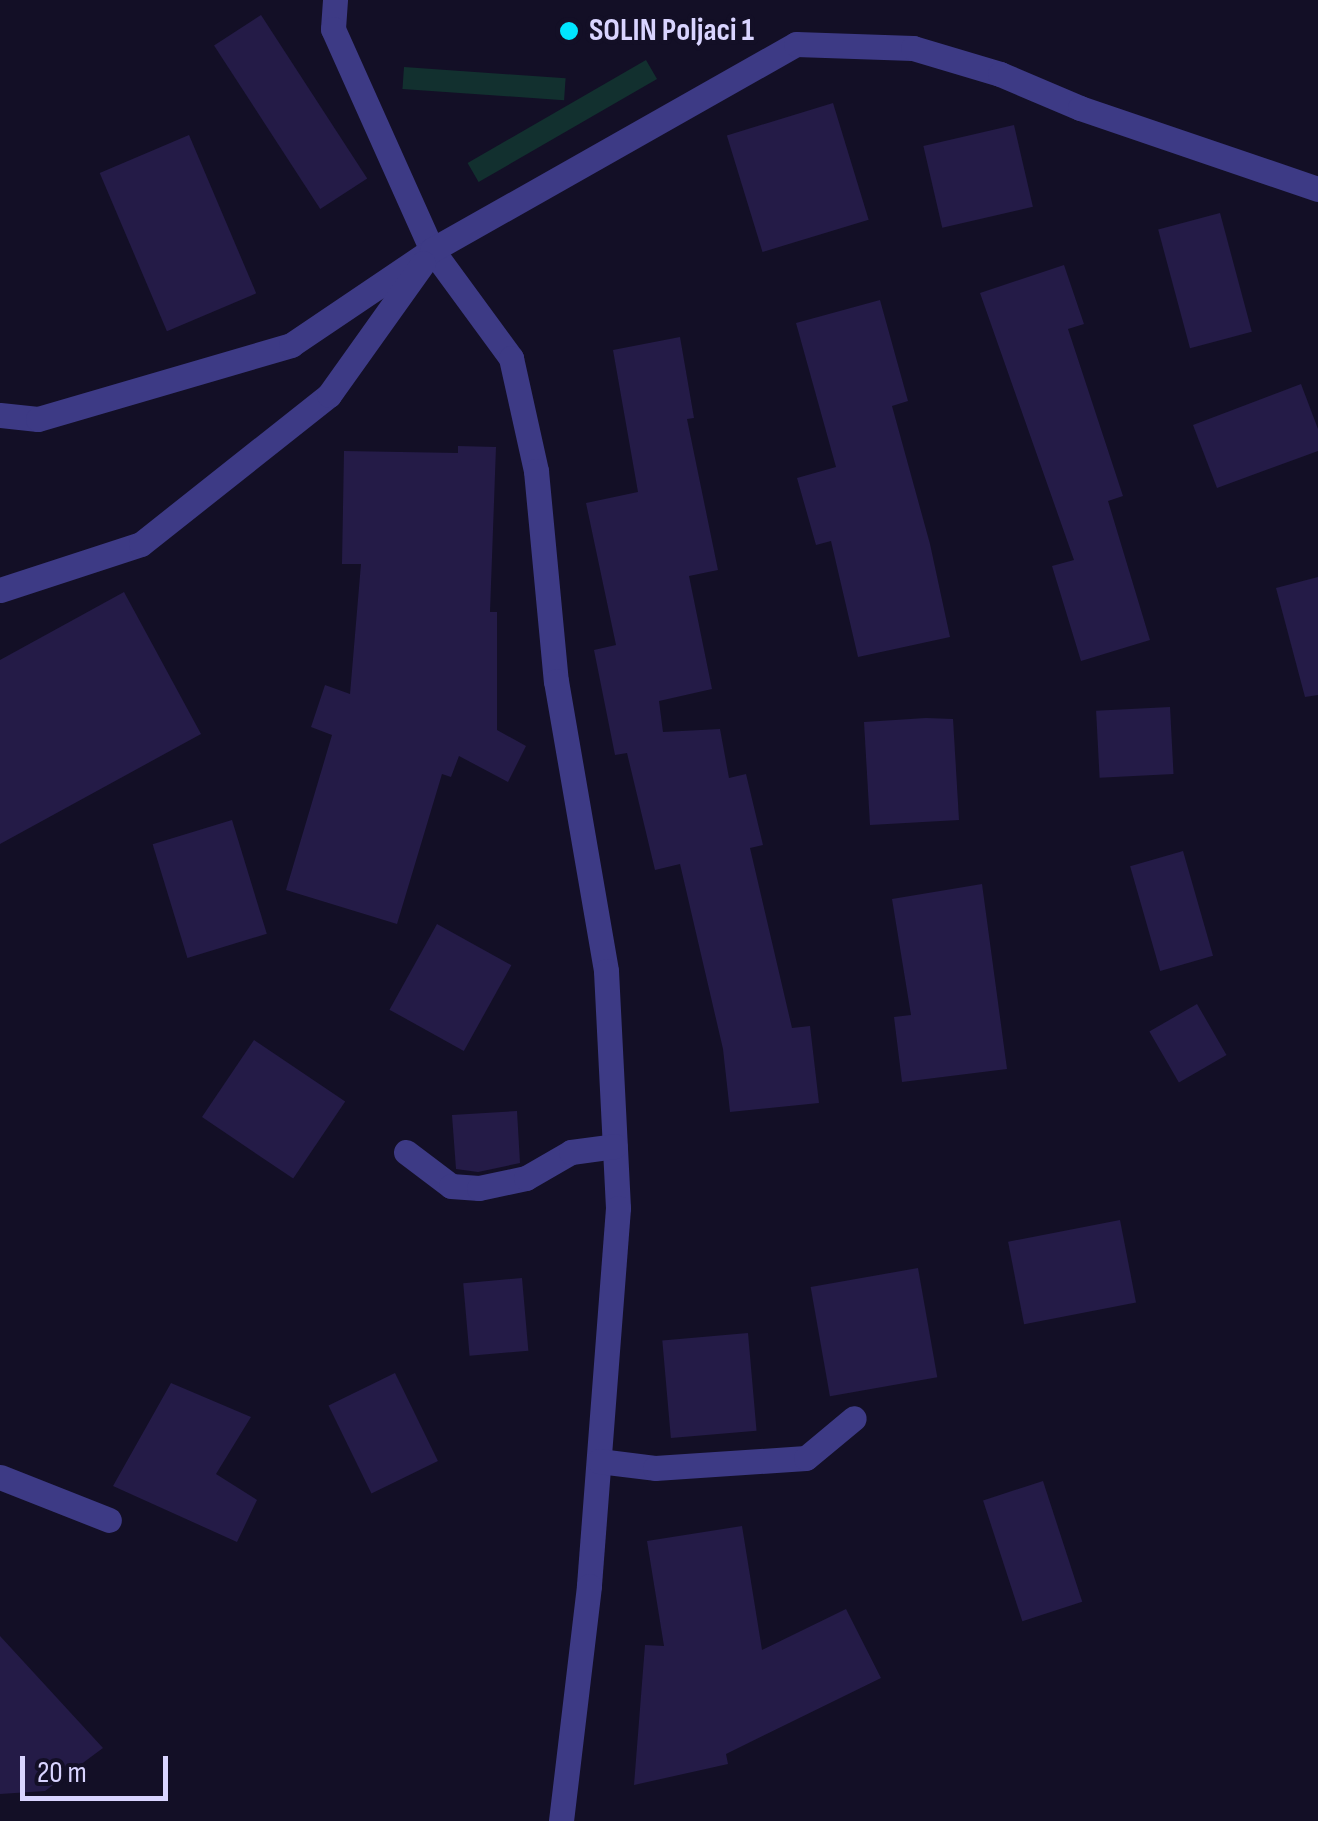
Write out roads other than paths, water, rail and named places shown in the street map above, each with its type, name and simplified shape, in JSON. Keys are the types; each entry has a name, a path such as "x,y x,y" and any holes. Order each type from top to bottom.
{"street":[{"path":"335,0 333,28 432,250 511,358 536,471 556,680 606,971 618,1208 599,1461 561,1821"},
{"path":"0,415 38,418 291,344 432,250 796,44 913,48 1000,74 1080,108 1316,193"},
{"path":"0,590 142,544 328,395 432,250"},
{"path":"406,1152 452,1186 479,1188 526,1178 572,1152 615,1146"},
{"path":"599,1461 654,1468 806,1458 854,1418"},
{"path":"0,1477 109,1520"}],"place":[{"name":"SOLIN Poljaci 1","path":"569,31"}]}
